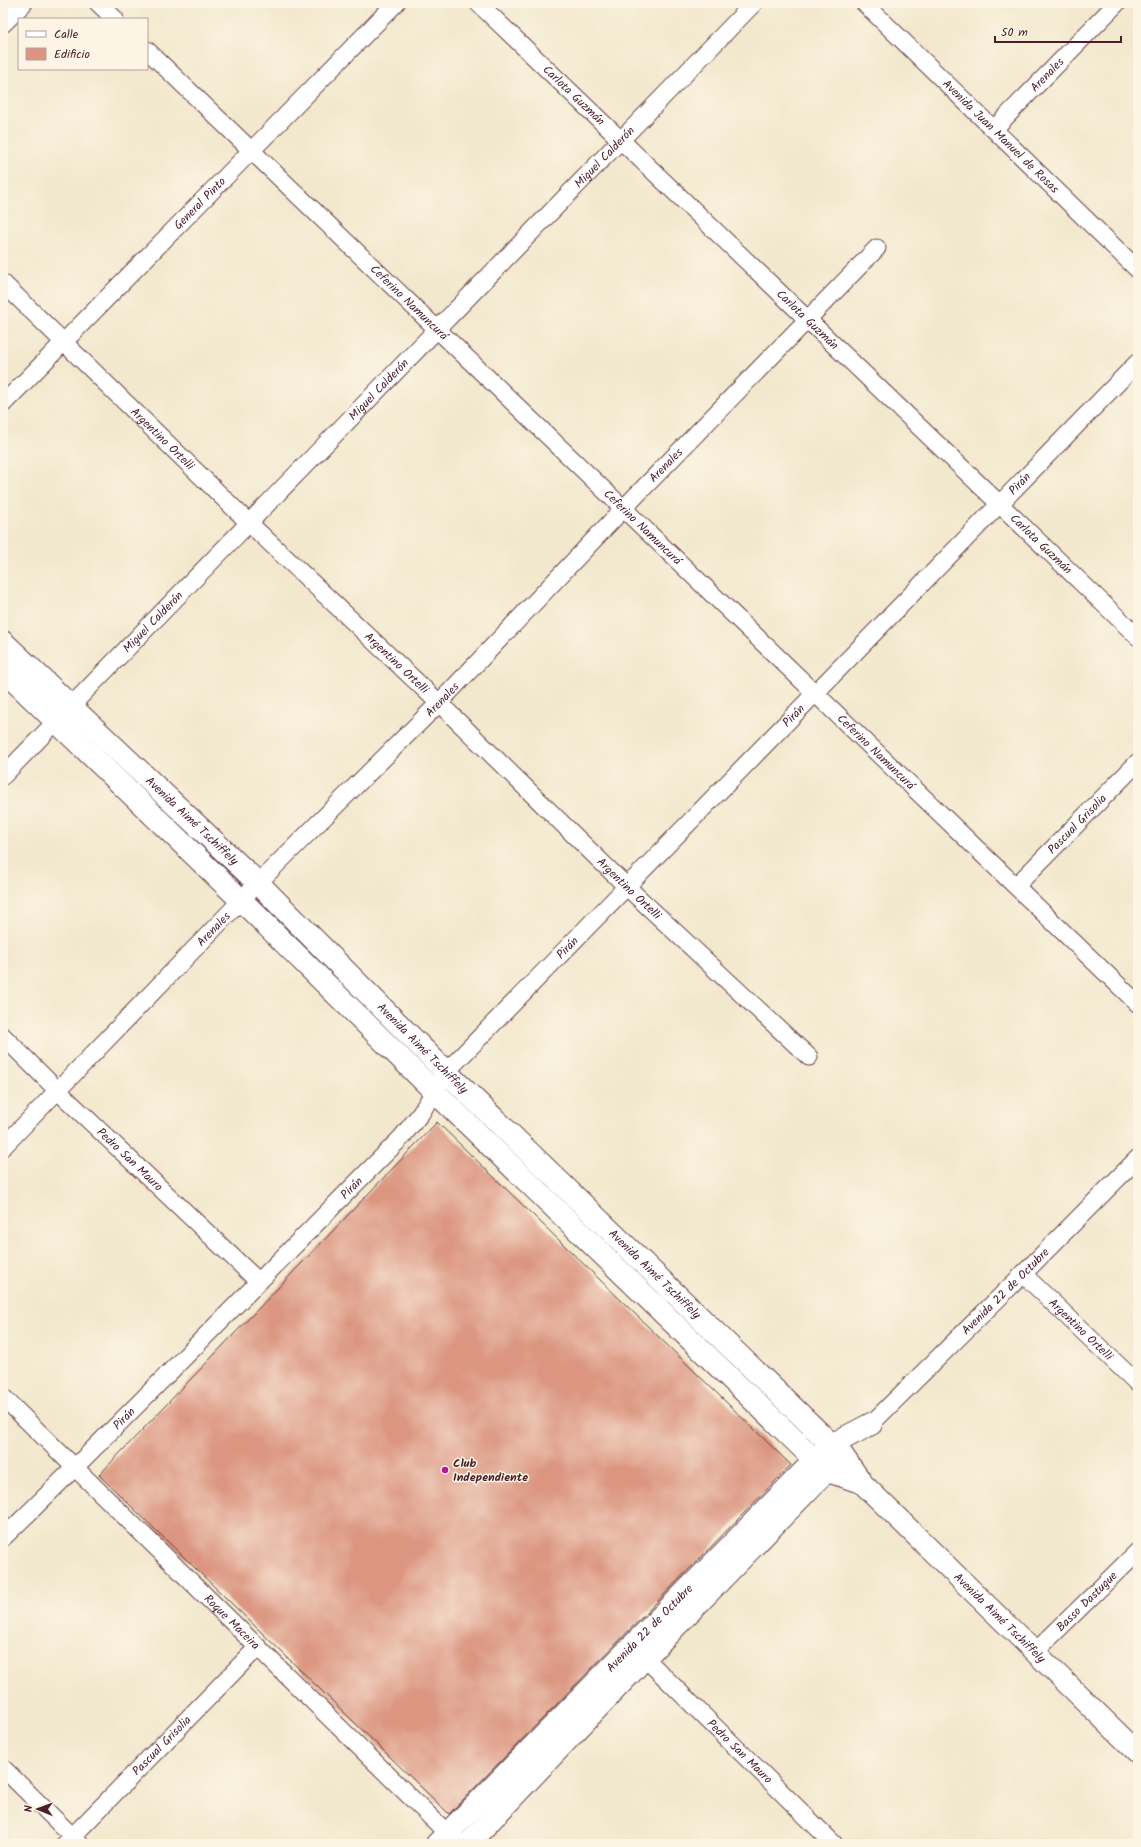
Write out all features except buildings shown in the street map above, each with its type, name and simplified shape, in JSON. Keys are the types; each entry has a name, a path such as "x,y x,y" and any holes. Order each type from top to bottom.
{"main road":[{"name":"Avenida Aimé Tschiffely","path":"3,642 63,714 242,901 435,1092 821,1466"},
{"name":"Avenida Aimé Tschiffely","path":"3,670 63,714 258,883 446,1072 837,1450 862,1482"},
{"name":"Avenida 22 de Octubre","path":"449,1840 837,1450 871,1424"},
{"name":"Avenida 22 de Octubre","path":"468,1844 645,1658 821,1466"},
{"path":"821,1466 862,1482"}],"street":[{"path":"3,24 24,3"},
{"path":"98,3 114,18"},
{"name":"General Pinto","path":"3,404 396,3"},
{"name":"Carlota Guzmán","path":"478,3 1138,637"},
{"name":"Miguel Calderón","path":"3,776 754,3"},
{"name":"Avenida Juan Manuel de Rosas","path":"864,3 1138,270"},
{"name":"Arenales","path":"994,129 1117,3"},
{"name":"Ceferino Namuncurá","path":"148,51 1138,1004"},
{"name":"Arenales","path":"3,1147 258,883 439,703 624,508 877,248"},
{"name":"Argentino Ortelli","path":"3,283 249,523 439,703 627,887 808,1057"},
{"name":"Pirán","path":"3,1538 75,1468 258,1281 402,1138 422,1113 446,1072 1138,362"},
{"name":"Pascual Grisolia","path":"1016,886 1138,762"},
{"name":"Pedro San Mauro","path":"3,1036 57,1090 258,1281"},
{"name":"Avenida 22 de Octubre","path":"871,1424 1138,1158"},
{"name":"Argentino Ortelli","path":"1023,1274 1138,1384"},
{"name":"Roque Maceira","path":"3,1397 258,1647 449,1840"},
{"name":"Avenida Aimé Tschiffely","path":"862,1482 1036,1651 1138,1753"},
{"name":"Basso Dastugue","path":"1036,1651 1138,1551"},
{"name":"Pascual Grisolia","path":"72,1842 258,1647"},
{"name":"Pedro San Mauro","path":"645,1658 834,1844"},
{"path":"3,1768 72,1842"}],"place":[{"name":"Club Independiente","path":"445,1470"}]}
